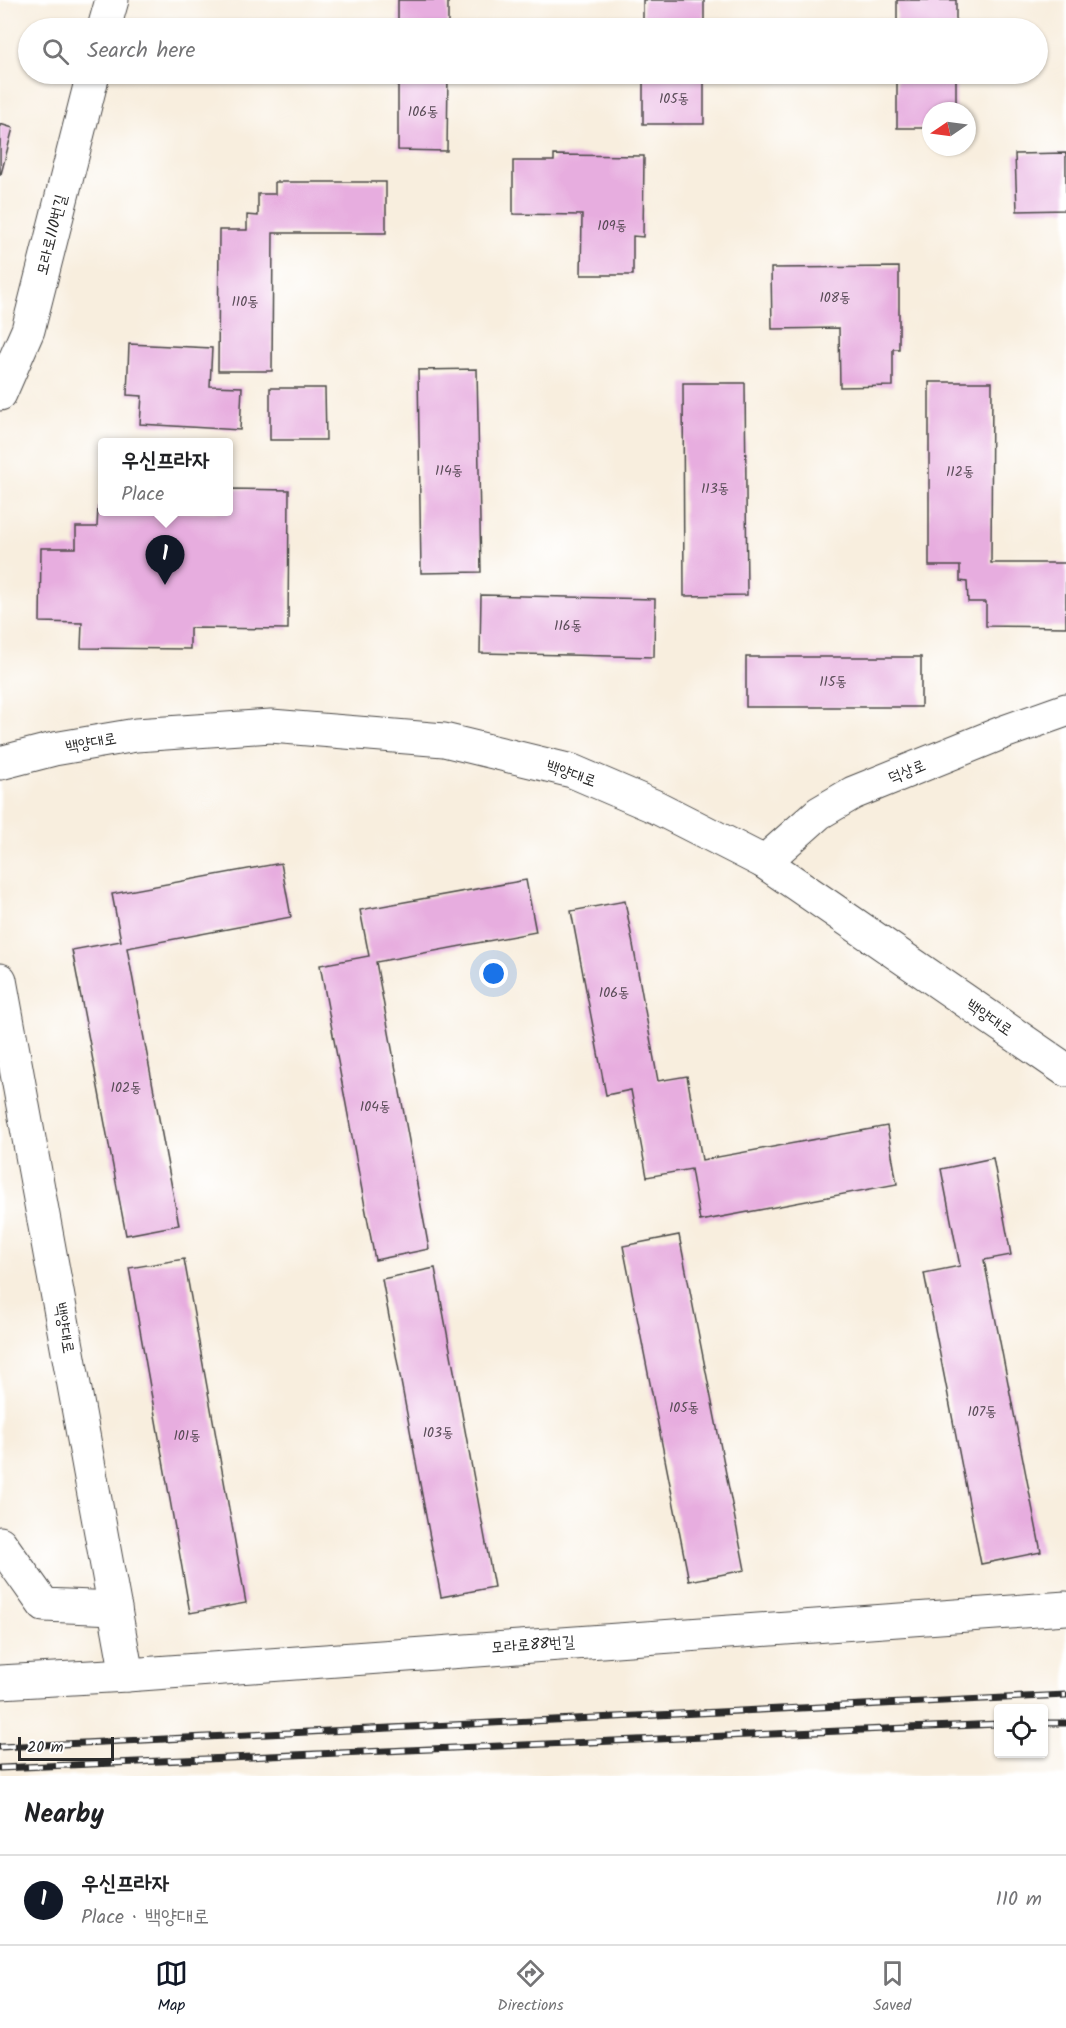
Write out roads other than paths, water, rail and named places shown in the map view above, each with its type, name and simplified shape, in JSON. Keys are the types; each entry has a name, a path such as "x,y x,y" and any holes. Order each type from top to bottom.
{"street":[{"path":"107,18 112,0"},
{"name":"모라로110번길","path":"0,394 28,330 90,84"},
{"name":"덕상로","path":"764,862 819,813 853,793 1004,732 1066,710"},
{"name":"백양대로","path":"0,763 54,749 136,735 271,726 444,740 572,771 656,807 764,862 1066,1070"},
{"name":"백양대로","path":"0,980 127,1675"},
{"path":"0,1543 44,1605 115,1608"},
{"name":"모라로88번길","path":"0,1682 127,1675 1066,1608"}],"railway":[{"path":"0,1747 1066,1695"},
{"path":"1048,1723 1066,1723"},
{"path":"0,1768 994,1724"}],"place":[{"name":"우신프라자","path":"165,585"}]}
